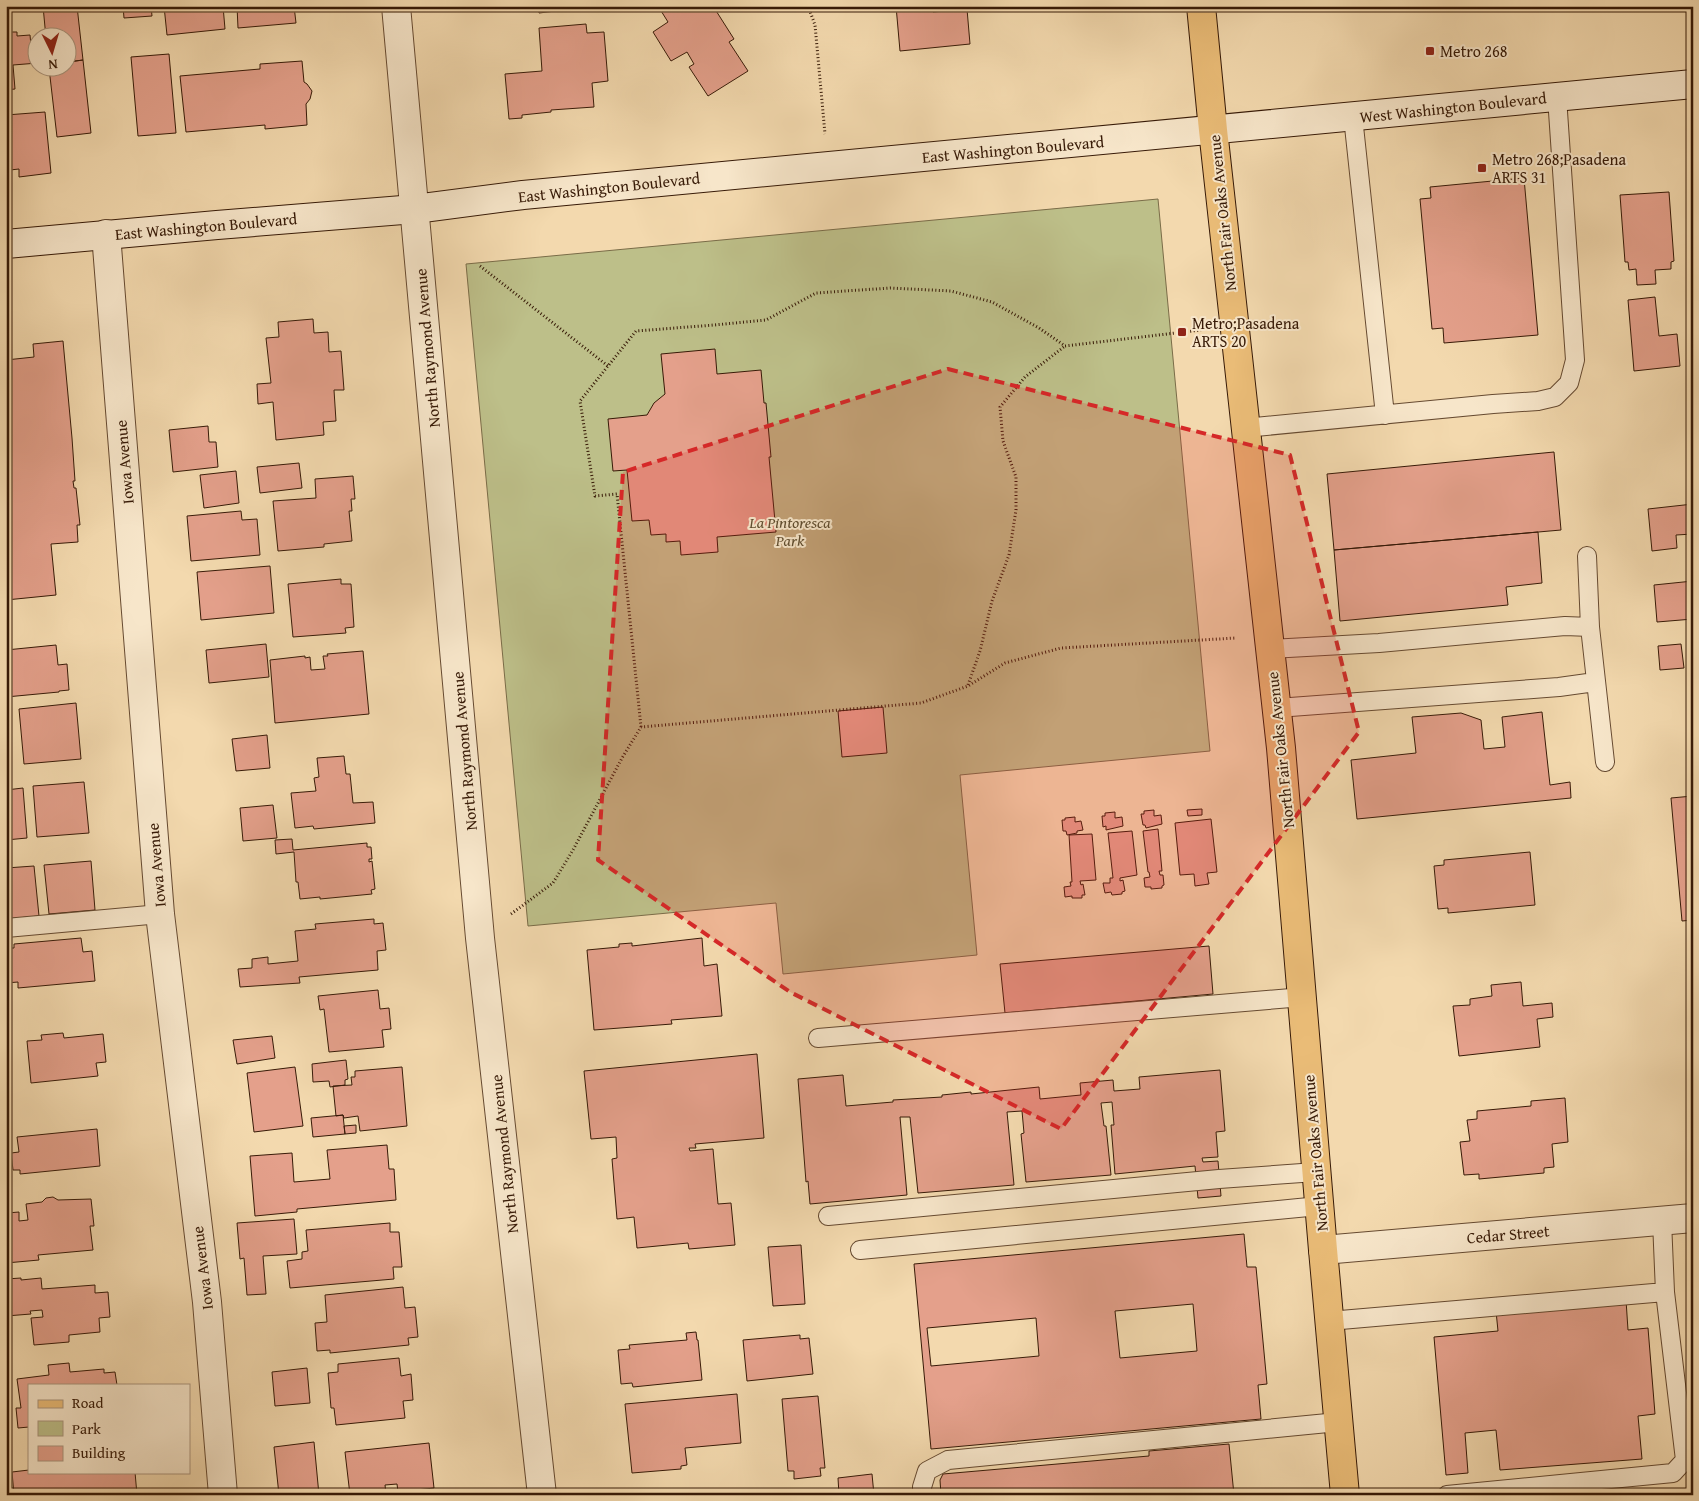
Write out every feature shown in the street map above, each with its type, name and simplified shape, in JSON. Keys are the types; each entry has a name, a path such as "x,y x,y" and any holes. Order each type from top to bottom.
{"main road":[{"name":"North Fair Oaks Avenue","path":"1201,6 1277,708 1345,1495"}],"street":[{"name":"North Raymond Avenue","path":"396,6 480,938 542,1495"},
{"name":"West Washington Boulevard","path":"1213,130 1693,84"},
{"name":"East Washington Boulevard","path":"6,244 415,209 523,196 1213,130"},
{"name":"Iowa Avenue","path":"106,234 160,914 207,1302 223,1495"},
{"name":"Cedar Street","path":"1323,1250 1693,1218"}],"lane":[{"path":"1246,428 1538,401 1556,397 1569,383 1575,360 1557,97"},
{"path":"1353,117 1385,415"},
{"path":"1588,556 1590,627 1605,762"},
{"path":"1269,642 1379,644 1565,626 1590,627"},
{"path":"1277,708 1559,687 1595,682"},
{"path":"6,928 160,914"},
{"path":"818,1038 1302,997"},
{"path":"828,1216 1219,1179 1316,1172"},
{"path":"860,1250 1319,1206"},
{"path":"1447,1495 1673,1473 1685,1460 1665,1292 1662,1220"},
{"path":"1329,1321 1665,1292"},
{"path":"922,1495 922,1487 928,1471 948,1460 1338,1422"}],"path":[{"path":"808,6 816,25 828,166"},
{"path":"480,266 608,366"},
{"path":"480,938 552,883 641,727 617,494 595,496 580,401 636,331 714,326 766,320 816,293 890,288 951,291 992,302 1039,328 1065,346"},
{"path":"968,686 980,651 992,601 1008,555 1016,510 1016,477 1003,441 1000,407 1025,377 1065,346 1235,327"},
{"path":"641,727 921,704 968,686 1005,663 1061,648 1269,642"}],"highlighted area":[{"path":"948,369 1290,455 1359,732 1061,1129 790,992 598,860 623,472"}],"green space":[{"name":"La Pintoresca Park","path":"1158,199 1210,751 960,775 977,955 783,974 776,903 528,926 466,264"}],"building":[{"path":"43,6 77,6 83,60 78,61 78,28 45,28"},
{"path":"123,6 151,6 152,16 124,18"},
{"path":"164,6 223,6 225,29 167,35"},
{"path":"237,6 294,6 296,23 238,28"},
{"path":"538,6 564,6 564,10 539,13"},
{"path":"578,6 605,6 578,9"},
{"path":"658,6 713,6 734,39 729,42 748,71 708,96 689,67 694,64 687,52 671,61 653,32 668,22"},
{"path":"896,6 933,6 933,12 967,9 970,44 900,51"},
{"path":"967,6 1001,6 967,9"},
{"path":"586,24 587,33 604,32 608,81 592,83 594,107 551,110 551,112 522,115 522,118 509,119 505,74 542,71 539,28"},
{"path":"10,28 10,32 17,32 17,36 28,35 28,64 13,65 15,89 6,90 6,29"},
{"path":"169,54 176,133 138,136 131,57"},
{"path":"83,60 91,133 57,137 50,78 78,78 78,61"},
{"path":"302,61 304,82 312,91 310,99 306,104 307,125 265,129 265,125 186,132 180,76 260,69 260,64"},
{"path":"45,112 51,173 19,177 19,169 10,170 8,157 6,157 6,153 8,153 6,115"},
{"path":"1524,178 1538,335 1444,343 1443,328 1432,329 1420,199 1431,198 1430,187"},
{"path":"1669,192 1674,261 1671,262 1671,269 1655,270 1656,284 1637,285 1636,269 1629,270 1628,262 1625,262 1620,195"},
{"path":"1690,201 1693,201 1693,231"},
{"path":"1655,297 1659,336 1677,334 1680,366 1634,371 1628,300"},
{"path":"313,319 314,333 328,332 329,352 341,351 344,390 334,390 336,421 323,422 324,435 276,440 273,402 258,404 257,384 271,383 266,338 279,337 278,322"},
{"path":"63,341 72,438 75,481 73,481 74,488 76,488 80,525 77,525 78,542 51,544 56,595 6,600 6,360 34,357 33,344"},
{"path":"715,349 717,374 761,370 771,457 769,457 776,532 717,537 718,552 681,555 680,541 666,542 666,534 651,535 649,520 632,521 627,470 613,471 608,419 647,415 654,403 665,394 661,354"},
{"path":"208,426 209,442 216,442 218,467 173,472 169,430"},
{"path":"1554,452 1561,530 1334,550 1327,474"},
{"path":"299,463 302,488 260,493 257,467"},
{"path":"236,471 239,503 204,508 200,475"},
{"path":"353,476 355,499 351,499 352,511 349,511 352,541 324,544 324,547 278,551 273,501 316,498 315,479"},
{"path":"1693,504 1693,534 1676,535 1677,548 1652,551 1648,509"},
{"path":"241,511 242,520 257,519 260,555 191,561 187,516"},
{"path":"1538,532 1542,583 1506,587 1508,605 1340,621 1334,550"},
{"path":"270,566 274,613 201,620 197,572"},
{"path":"341,579 341,584 351,584 354,627 345,628 346,633 293,637 288,584"},
{"path":"1693,581 1693,619 1657,622 1654,585"},
{"path":"266,644 269,677 209,683 206,650"},
{"path":"1681,644 1684,668 1660,670 1658,646"},
{"path":"56,645 58,665 67,664 69,690 6,697 6,650"},
{"path":"363,651 369,714 275,723 270,660 305,656 305,658 310,657 311,670 325,669 323,656 328,656 327,654"},
{"path":"76,703 81,759 24,764 19,709"},
{"path":"883,707 887,753 842,757 838,711"},
{"path":"1542,712 1550,785 1570,782 1571,798 1357,819 1351,760 1416,753 1412,717 1461,713 1481,720 1484,749 1505,747 1502,717"},
{"path":"267,735 270,768 236,771 232,739"},
{"path":"1689,753 1693,753 1693,785"},
{"path":"344,756 346,774 350,774 353,803 373,802 375,823 314,829 313,826 295,828 291,793 316,791 314,778 319,777 317,758"},
{"path":"84,782 89,833 37,837 33,786"},
{"path":"23,788 27,838 6,840 6,790"},
{"path":"1693,796 1693,920 1682,921 1671,798"},
{"path":"273,805 277,838 243,841 240,808"},
{"path":"1202,809 1202,815 1188,816 1187,810"},
{"path":"1154,810 1154,816 1161,815 1162,824 1146,828 1143,825 1141,814 1144,814 1144,811"},
{"path":"1115,812 1115,818 1122,817 1123,826 1106,830 1106,826 1103,827 1102,816 1105,816 1105,813"},
{"path":"1075,817 1075,822 1081,821 1083,830 1067,835 1066,831 1063,831 1062,820"},
{"path":"1211,819 1217,872 1207,873 1209,884 1195,886 1194,874 1180,875 1175,823"},
{"path":"1158,829 1162,871 1159,871 1160,875 1163,875 1164,885 1162,888 1151,889 1151,887 1145,887 1144,878 1150,877 1143,831"},
{"path":"1132,831 1137,875 1120,878 1120,881 1123,880 1125,891 1122,894 1112,895 1111,892 1105,893 1103,883 1110,883 1110,878 1113,878 1108,833"},
{"path":"1092,834 1096,880 1080,881 1081,885 1083,884 1085,895 1082,895 1082,898 1065,897 1064,887 1071,886 1070,882 1072,882 1069,835"},
{"path":"292,839 293,850 367,843 367,847 371,847 372,859 369,859 369,862 372,861 375,889 371,890 372,894 300,899 298,882 296,882 294,852 276,854 275,840"},
{"path":"1530,852 1535,905 1448,913 1448,908 1438,909 1434,866 1444,865 1444,860"},
{"path":"91,861 95,910 49,914 44,865"},
{"path":"34,866 39,916 6,919 6,868"},
{"path":"374,919 374,924 383,923 386,950 377,951 378,970 299,977 300,983 240,987 238,969 252,968 252,959 268,957 268,964 298,961 295,931 316,929 315,924"},
{"path":"81,938 83,952 92,951 95,981 18,988 18,982 6,983 6,946 10,945 10,948 14,948 14,944"},
{"path":"702,938 704,966 717,964 722,1016 671,1020 672,1024 594,1030 587,950 619,947 619,944 632,943 632,946"},
{"path":"1209,946 1213,994 1005,1013 1000,964"},
{"path":"1521,982 1523,1006 1552,1003 1553,1017 1537,1019 1540,1047 1459,1056 1453,1006 1470,1005 1470,999 1492,996 1491,985"},
{"path":"378,990 380,1009 389,1008 391,1029 382,1030 384,1047 329,1052 324,1009 320,1010 318,996"},
{"path":"63,1033 64,1038 103,1034 106,1062 96,1063 98,1076 31,1083 27,1041 42,1040 41,1035"},
{"path":"272,1036 275,1058 237,1064 233,1040"},
{"path":"757,1054 764,1138 695,1144 696,1148 689,1148 690,1151 713,1149 718,1204 731,1203 735,1245 689,1249 688,1243 637,1248 634,1217 617,1219 612,1159 617,1158 616,1137 591,1139 584,1071"},
{"path":"346,1060 348,1079 345,1080 345,1085 330,1087 329,1081 313,1082 312,1064"},
{"path":"295,1067 303,1126 254,1132 247,1073"},
{"path":"402,1067 407,1126 360,1131 358,1116 344,1118 343,1115 336,1116 333,1086 352,1085 351,1077 355,1077 355,1071"},
{"path":"1220,1070 1225,1131 1216,1132 1218,1157 1202,1158 1203,1162 1218,1161 1221,1196 1198,1198 1195,1166 1115,1174 1111,1125 1114,1125 1112,1102 1101,1103 1104,1126 1106,1126 1111,1175 1026,1182 1021,1134 1024,1133 1022,1111 1007,1112 1014,1185 918,1193 910,1117 900,1117 907,1195 810,1204 808,1181 806,1182 798,1079 843,1075 846,1106 893,1102 893,1100 942,1097 942,1095 971,1092 971,1094 1039,1087 1040,1099 1081,1095 1080,1083 1113,1080 1114,1091 1140,1089 1139,1077"},
{"path":"1565,1098 1568,1142 1552,1144 1554,1167 1544,1168 1544,1173 1479,1179 1479,1174 1464,1175 1460,1142 1470,1141 1467,1120 1477,1119 1477,1111 1531,1106 1531,1101"},
{"path":"343,1115 345,1134 313,1137 311,1118"},
{"path":"356,1125 356,1133 345,1134 344,1126"},
{"path":"97,1129 100,1166 20,1174 20,1170 13,1170 11,1153 19,1152 17,1137"},
{"path":"387,1145 389,1169 394,1169 396,1200 297,1209 297,1212 255,1216 250,1156 292,1153 294,1182 330,1179 327,1150"},
{"path":"53,1197 58,1200 91,1199 94,1226 90,1226 93,1250 38,1255 39,1260 6,1263 7,1213 19,1212 19,1221 28,1220 26,1204 42,1202 46,1198"},
{"path":"294,1219 297,1254 263,1256 266,1294 247,1295 244,1258 240,1259 237,1223"},
{"path":"390,1223 390,1232 399,1232 402,1267 393,1267 394,1279 290,1288 287,1261 302,1259 302,1252 308,1251 306,1230"},
{"path":"1244,1234 1247,1267 1256,1267 1267,1384 1258,1385 1261,1419 931,1449 914,1264","holes":["1193,1304 1197,1351 1120,1358 1115,1311","1036,1318 1039,1356 931,1366 927,1328"]},
{"path":"801,1245 805,1304 773,1306 768,1247"},
{"path":"21,1278 21,1280 41,1278 42,1289 95,1285 95,1293 108,1292 110,1317 99,1318 100,1332 69,1335 69,1342 34,1345 31,1318 43,1317 42,1310 30,1311 31,1314 6,1316 6,1279"},
{"path":"403,1287 405,1308 415,1307 418,1337 408,1338 409,1345 330,1353 330,1350 317,1351 315,1323 327,1322 325,1295"},
{"path":"1626,1300 1628,1330 1648,1328 1655,1414 1638,1416 1642,1459 1500,1470 1496,1430 1465,1433 1468,1473 1446,1475 1434,1337 1498,1331 1496,1311"},
{"path":"696,1332 702,1380 633,1387 632,1383 621,1384 618,1350 630,1349 629,1345 687,1340 686,1333"},
{"path":"800,1335 800,1339 809,1338 813,1374 747,1381 743,1340"},
{"path":"399,1358 401,1376 411,1374 413,1400 403,1401 405,1418 336,1425 334,1408 331,1408 328,1373 338,1372 338,1364"},
{"path":"69,1363 70,1372 104,1369 104,1373 115,1372 117,1384 28,1384 28,1427 18,1428 16,1408 21,1408 17,1379 49,1375 48,1365"},
{"path":"307,1368 310,1403 275,1406 272,1372"},
{"path":"737,1394 741,1443 685,1448 687,1465 681,1466 681,1469 632,1473 625,1404"},
{"path":"818,1396 825,1468 820,1468 821,1476 794,1479 794,1471 788,1471 782,1399"},
{"path":"6,1399 9,1427 6,1427"},
{"path":"314,1442 319,1495 279,1495 274,1447"},
{"path":"429,1443 434,1488 398,1492 397,1484 385,1485 386,1494 350,1495 345,1452"},
{"path":"1229,1444 1234,1495 941,1495 940,1480 943,1474 1149,1456 1149,1451"},
{"path":"28,1470 28,1474 135,1474 137,1495 14,1495 12,1472"},
{"path":"872,1474 874,1495 839,1495 838,1478"}],"place":[{"name":"Metro 268","path":"1430,51"},
{"name":"Metro 268;Pasadena ARTS 31","path":"1482,168"},
{"name":"Metro;Pasadena ARTS 20","path":"1182,332"}]}
